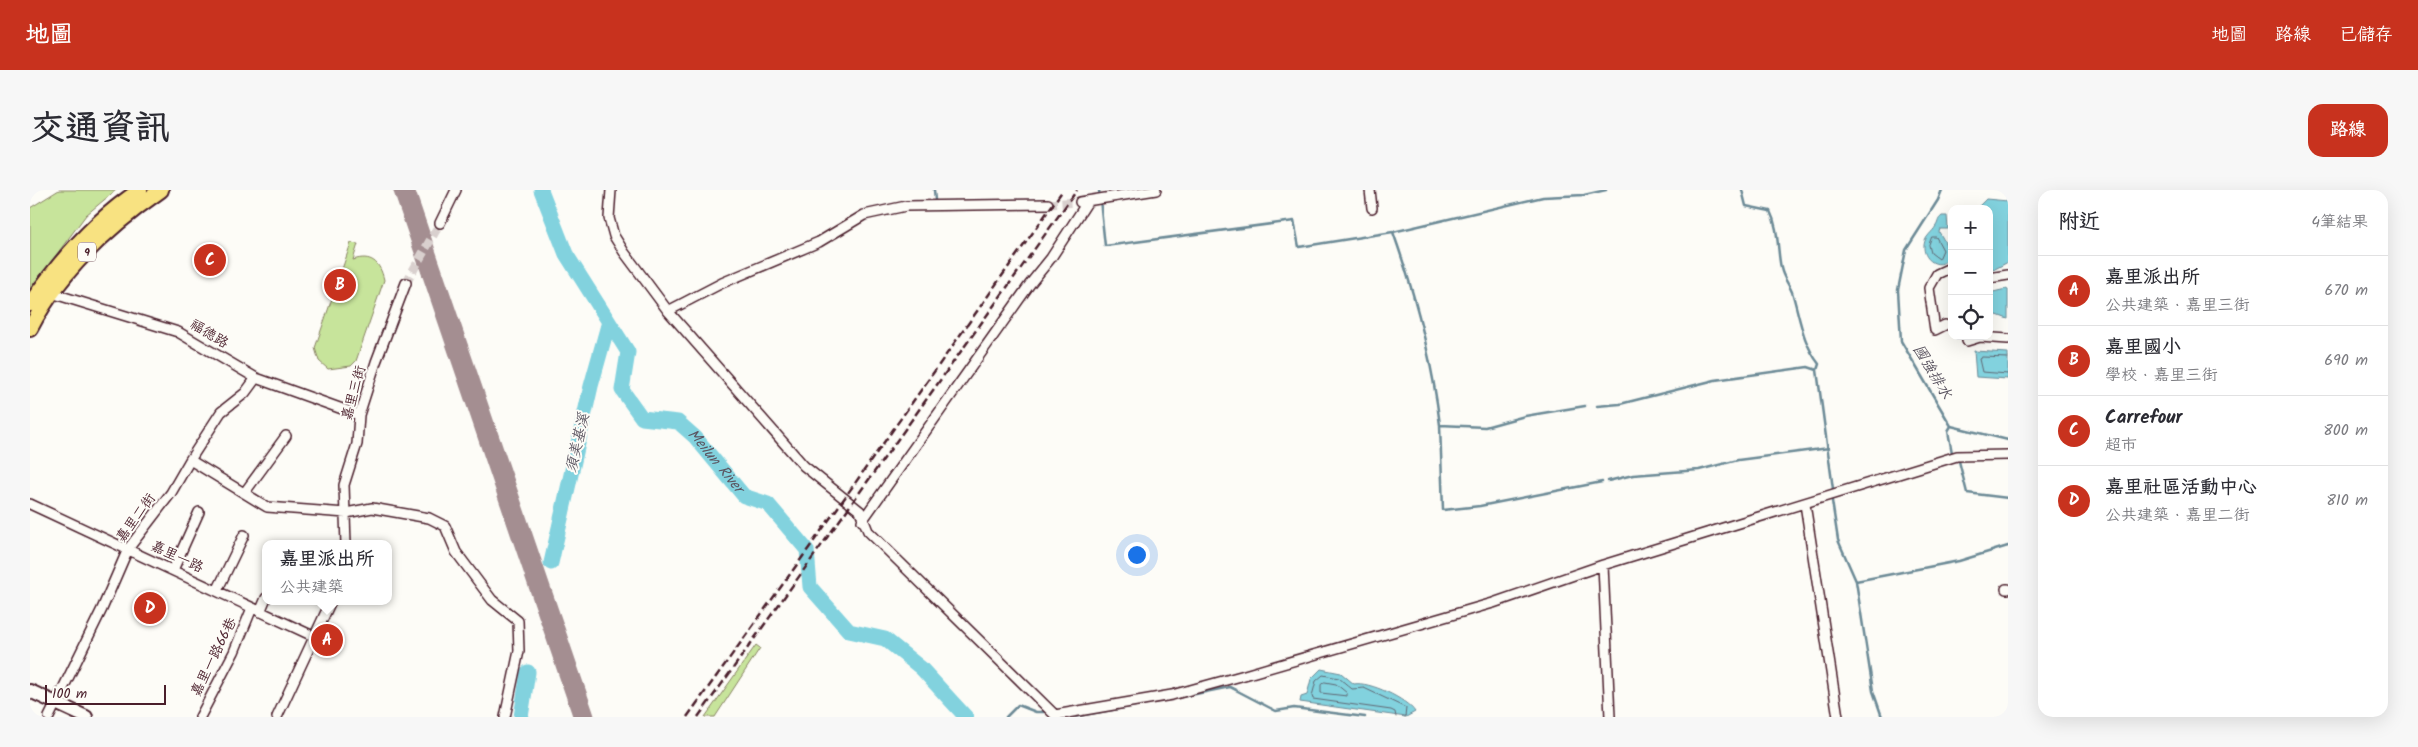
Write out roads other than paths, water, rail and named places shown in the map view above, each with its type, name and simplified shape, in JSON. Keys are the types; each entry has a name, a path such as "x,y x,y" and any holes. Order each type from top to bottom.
{"main road":[{"name":"9","path":"30,304 112,228 161,190"},
{"name":"9","path":"30,329 46,290 83,237 136,192"}],"street":[{"path":"440,223 456,190"},
{"path":"611,190 608,209 614,236 668,311 804,466 860,511 868,531 1056,716 1172,696 1493,603 1603,566 1957,456 2008,455"},
{"path":"862,520 1091,200 1156,190"},
{"path":"1370,190 1372,208"},
{"path":"668,311 722,282 819,242 864,215 871,213 906,206 1048,204"},
{"path":"1945,325 1935,330 1929,288 1937,274 1948,270"},
{"path":"1993,277 2008,275"},
{"name":"嘉里三街","path":"346,540 344,485 357,444 359,415 376,362 406,283"},
{"name":"福德路","path":"46,290 178,332 256,378 359,415"},
{"path":"1967,341 1980,337 2008,338"},
{"name":"嘉里二街","path":"49,717 102,609 128,549 171,493 221,412 245,393 256,378"},
{"path":"246,492 286,436"},
{"path":"190,460 246,492 267,507 346,513 372,508 429,518 445,526 456,552 492,600 518,621 519,651 505,717"},
{"name":"嘉里一路","path":"30,504 313,636"},
{"path":"1805,504 1838,717"},
{"path":"172,570 199,512"},
{"path":"217,591 244,535"},
{"path":"1603,566 1610,717"},
{"name":"嘉里一路66巷","path":"200,717 256,610 262,603"},
{"path":"277,717 329,605"},
{"path":"30,691 86,717"}],"water":[{"path":"1986,199 2008,201 2008,262 1995,269 1993,268 1993,205 1980,205"},
{"path":"1942,216 1947,216 1948,229 1940,229 1939,232 1946,245 1948,255 1946,261 1941,264 1929,260 1925,254 1924,245 1927,237"},
{"path":"2008,290 2008,319 1997,315 1993,316 1993,292"},
{"path":"1974,351 2008,353 2008,379 1976,377"},
{"path":"1321,669 1341,673 1354,684 1369,685 1387,692 1411,707 1415,712 1406,717 1300,702 1301,697 1307,695 1311,679"}],"waterway":[{"name":"Meilun River","path":"541,190 566,254 628,352 622,390 642,418 678,422 695,437 744,496 768,504 807,550 810,587 849,631 885,639 921,668 966,717"},
{"path":"934,190 935,200"},
{"path":"1099,190 1105,246 1294,221 1299,247 1393,232 1543,197 1584,195 1606,190"},
{"path":"1742,190 1746,206 1770,211 1776,232 1782,272 1792,292 1805,338 1819,364 1817,370 1833,489"},
{"name":"國強排水","path":"1942,190 1938,200 1906,250 1898,290 1901,341 1951,426 2008,440"},
{"path":"1393,232 1422,327 1437,400 1440,425 1485,427 1525,416 1585,406"},
{"name":"須美基溪","path":"551,563 591,386 608,325"},
{"path":"1597,406 1620,404 1715,380 1808,367 1817,370"},
{"path":"1440,425 1443,510 1480,506 1602,482"},
{"path":"1951,426 1948,431 1952,453"},
{"path":"1608,481 1633,475 1699,470 1738,460 1829,448"},
{"path":"1959,461 1967,493 2008,498"},
{"path":"1832,501 1838,540 1856,581 1959,561 2008,546"},
{"path":"1856,581 1873,691 1882,717"},
{"name":"須美基溪","path":"521,717 528,672"},
{"path":"1181,697 1230,687 1276,711 1294,708 1365,717"},
{"path":"1073,717 1146,704"},
{"path":"1006,717 1018,705 1036,712 1044,712"}],"tunnel":[{"path":"1048,204 1080,202"},
{"path":"406,283 440,223"}],"railway":[{"path":"687,717 1063,190"},
{"path":"698,717 1077,190"}],"place":[{"name":"Carrefour","path":"210,260"},
{"name":"嘉里國小","path":"340,285"},
{"name":"嘉里社區活動中心","path":"150,608"},
{"name":"嘉里派出所","path":"327,640"}]}
